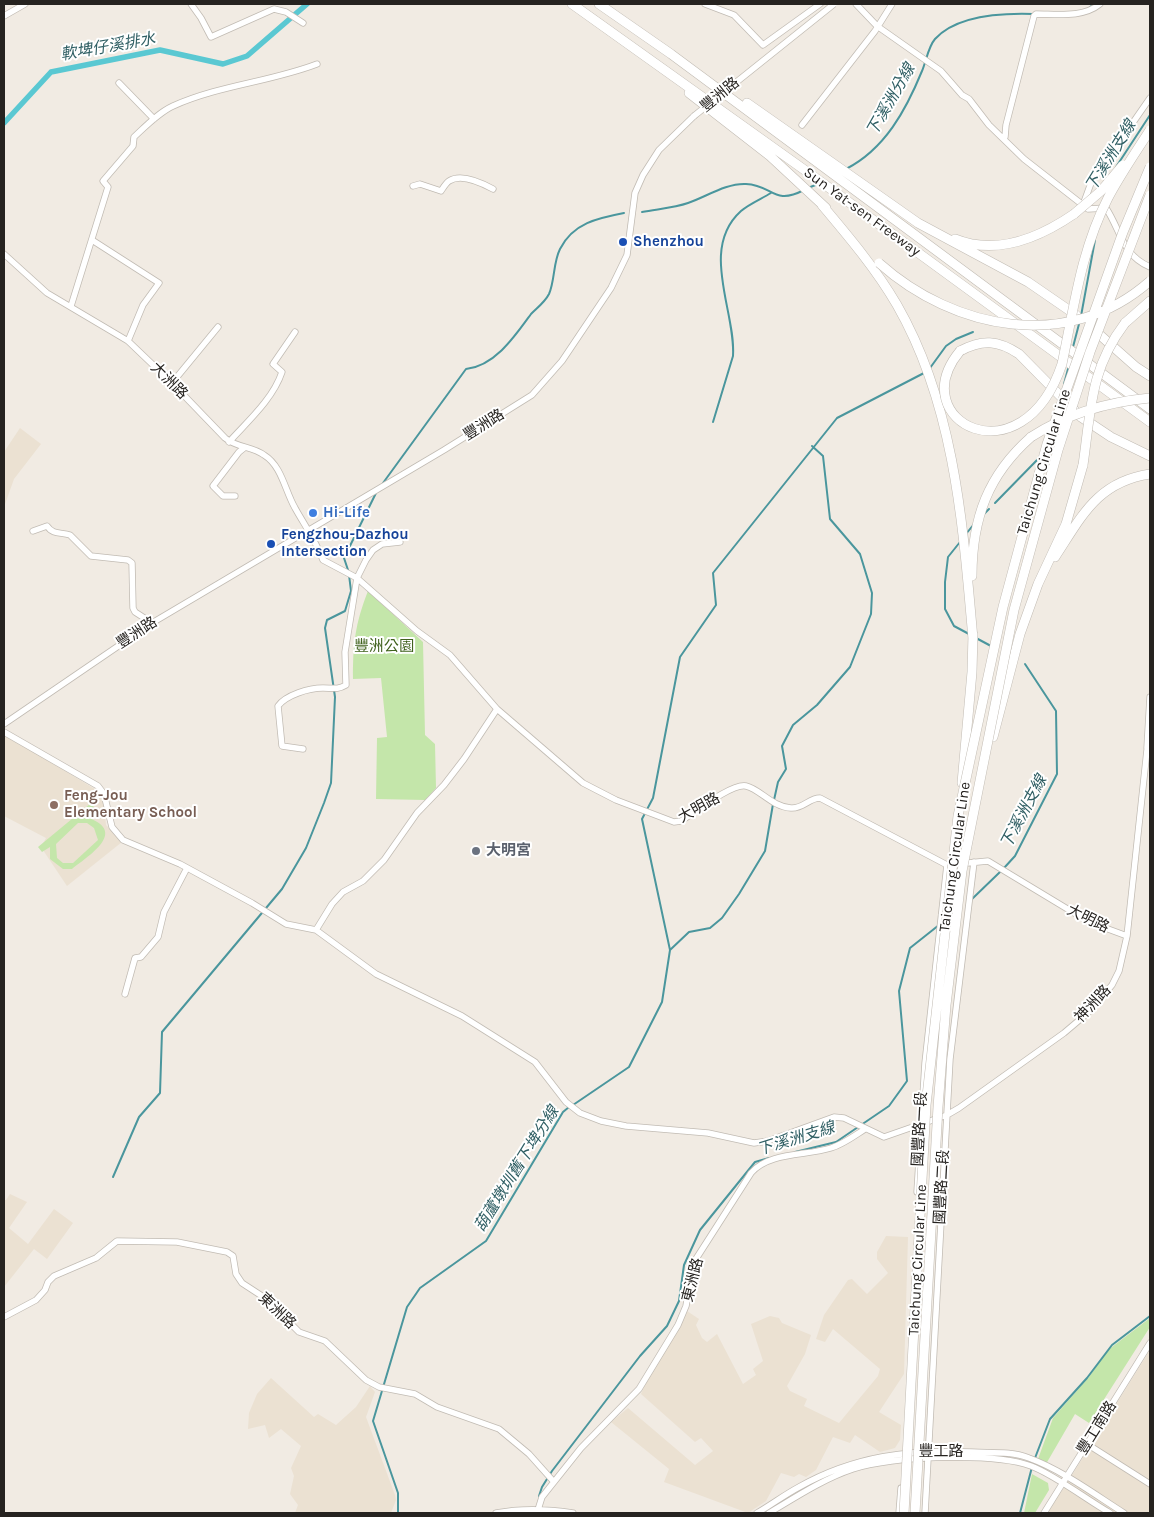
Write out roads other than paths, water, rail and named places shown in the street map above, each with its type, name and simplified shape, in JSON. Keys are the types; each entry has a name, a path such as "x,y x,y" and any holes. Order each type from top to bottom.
{"highway":[{"name":"Sun Yat-sen Freeway","path":"572,4 813,176 1150,422"},
{"name":"Sun Yat-sen Freeway","path":"599,4 846,179 1150,409"},
{"path":"641,52 679,86 770,156 800,182 822,204 878,268 911,331 928,372 939,408 962,522 973,639"},
{"path":"918,223 963,242 998,245 1028,240 1052,229 1074,214 1101,191 1150,130"},
{"path":"1150,130 1108,198 1098,220 1085,257 1062,364 1057,379 1041,406 1026,419 1002,431 978,431 965,425 951,410 945,392 947,371 960,352 970,346 990,341 1019,354 1081,417 1111,437 1150,456"},
{"name":"Taichung Circular Line","path":"904,1513 926,1105 958,816 1003,607 1047,444 1116,251 1150,167"},
{"path":"846,179 918,223 1028,282 1064,305 1136,367 1150,376"},
{"name":"Taichung Circular Line","path":"915,1513 946,1005 962,871 1014,610 1058,450 1090,352 1150,195"},
{"path":"878,268 908,288 944,308 974,318 1006,324 1044,324 1085,317 1120,303 1150,282"},
{"path":"974,812 1020,634 1075,497 1083,465 1094,386 1102,358 1125,323 1150,301"},
{"path":"958,816 972,672 972,567 977,525 988,490 1008,458 1031,436 1066,417 1107,404 1150,398"},
{"path":"1020,634 1053,561 1084,513 1105,490 1130,478 1150,474"}],"street":[{"path":"4,16 25,4"},
{"path":"191,4 211,37 274,9 286,12 303,22"},
{"path":"705,4 731,13 763,45 820,4"},
{"name":"豐洲路","path":"4,724 152,623 532,395 548,379 587,324 622,268 627,255 635,192 659,150 694,116 834,4"},
{"path":"856,4 877,26 935,65 962,95 969,98 989,124 1005,137 1024,159 1088,209 1106,208 1125,246 1137,261 1150,267"},
{"path":"802,125 892,4"},
{"path":"1005,137 1006,125 1034,16 1036,14 1078,14 1100,4"},
{"path":"71,306 108,187 103,181 133,146 134,137 154,118 172,107 229,86 257,80 279,78 317,64"},
{"path":"120,83 154,118"},
{"path":"1082,205 1091,183 1150,98"},
{"path":"413,186 420,184 441,191 450,180 458,178 482,183 493,189"},
{"path":"92,240 159,283 143,305 128,341"},
{"name":"大洲路","path":"4,254 48,293 128,341 229,442 259,452 272,462 308,529"},
{"path":"172,383 218,327"},
{"path":"229,442 261,406 278,382 282,372 273,364 296,332"},
{"path":"235,496 223,496 213,486 244,448"},
{"path":"33,531 47,526 50,531 70,535 91,556 128,560 132,563 133,608 135,612 152,623"},
{"name":"大明路","path":"308,529 318,546 323,560 358,578 417,631 450,655 498,709 583,783 668,821 681,821 730,790 746,786 775,804 788,808 801,807 814,798 820,798 947,864 988,861 1089,922 1127,936"},
{"path":"303,749 282,746 278,706 290,697 312,689 334,689 346,685 345,652 358,578 373,550 382,544 400,542"},
{"name":"神洲路","path":"316,930 376,974 455,1012 523,1053 542,1068 572,1108 601,1121 626,1126 708,1133 754,1143 768,1141 834,1117 844,1118 884,1137 947,1115 1048,1046 1090,1011 1112,985 1119,970 1127,936 1148,747 1150,697"},
{"path":"4,732 98,786 104,794 112,826 120,837 133,846 187,868 252,903 286,924 316,930 332,904 343,892 368,876 384,860 417,813 444,785 464,759 498,709"},
{"name":"國豐路二段","path":"925,1513 951,1050 974,862"},
{"name":"國豐路一段","path":"899,1513 904,1461 920,1124 947,864"},
{"path":"125,994 135,958 141,958 158,937 164,912 187,868"},
{"name":"東洲路","path":"537,1511 542,1496 581,1448 639,1389 678,1325 686,1306 694,1262 751,1173 763,1162 831,1148 848,1141 865,1129"},
{"name":"東洲路","path":"4,1317 36,1300 54,1276 92,1260 117,1241 177,1242 230,1254 242,1283 265,1298 296,1329 325,1341 362,1377 382,1387 415,1394 437,1407 494,1426 529,1454 554,1482"},
{"name":"豐工南路","path":"1044,1513 1150,1343"},
{"path":"1087,1444 1150,1484"},
{"name":"豐工路","path":"756,1513 799,1487 828,1473 871,1459 904,1452 929,1450 1011,1454 1066,1477 1124,1513"},
{"name":"豐工路","path":"769,1513 804,1492 854,1469 929,1459 993,1459 1035,1464 1062,1484 1110,1513"},
{"path":"496,1513 513,1510 573,1513"}],"waterway":[{"name":"軟埤仔溪排水","path":"4,123 51,72 160,50 223,64 247,56 307,4"},
{"name":"下溪洲分線","path":"1090,7 1094,4"},
{"name":"下溪洲分線","path":"846,169 872,151 893,127 916,86 933,42 944,31 968,20 981,17 1033,14"},
{"name":"下溪洲支線","path":"1116,167 1150,115"},
{"name":"下溪洲分線","path":"642,212 683,205 724,188 739,184 755,185 786,196 804,190"},
{"name":"下溪洲分線","path":"808,188 818,184"},
{"path":"713,422 733,356 730,320 722,281 722,243 729,226 741,211 771,193"},
{"name":"下溪洲分線","path":"383,483 466,369 476,367 495,356 545,300 551,289 556,260 565,240 587,223 624,213"},
{"name":"下溪洲支線","path":"1081,316 1095,240"},
{"name":"下溪洲支線","path":"1073,347 1079,324"},
{"path":"930,368 946,346 956,339 973,332"},
{"name":"下溪洲支線","path":"1064,384 1068,369"},
{"path":"670,950 642,819 653,798 680,657 716,605 713,573 837,418 924,373"},
{"name":"葫蘆墩圳舊下埤分線","path":"774,800 778,782 786,769 782,746 793,725 817,705 850,667 871,614 872,593 860,554 830,519 823,456 812,446"},
{"name":"下溪洲支線","path":"995,503 1039,458"},
{"path":"348,570 344,558 376,493"},
{"name":"下溪洲支線","path":"984,514 989,509"},
{"name":"下溪洲支線","path":"966,534 974,524"},
{"name":"下溪洲支線","path":"960,542 948,557 945,582 945,609 954,626 969,634"},
{"path":"113,1177 139,1117 160,1093 162,1032 282,889 306,848 324,803 331,783 335,697 325,628 327,620 345,611 351,591 349,575"},
{"name":"下溪洲支線","path":"976,638 991,646"},
{"name":"下溪洲支線","path":"1004,868 1015,856 1057,774 1056,711 1025,664"},
{"name":"葫蘆墩圳舊下埤分線","path":"573,1105 629,1067 662,1002 670,950 689,932 710,928 722,918 739,894 765,851 773,804"},
{"name":"下溪洲支線","path":"972,899 1001,871"},
{"name":"下溪洲支線","path":"795,1152 836,1142 889,1106 907,1081 899,991 910,948 939,925"},
{"name":"葫蘆墩圳舊下埤分線","path":"398,1513 398,1493 373,1421 407,1307 420,1288 486,1241 563,1112 569,1107"},
{"name":"下溪洲支線","path":"539,1496 552,1471 640,1356 667,1326 679,1301 684,1265 700,1230 755,1162 769,1158"},
{"path":"1035,1458 1050,1419 1087,1378 1112,1345 1150,1316"},
{"path":"1020,1513 1032,1467"}],"place":[{"name":"Shenzhou","path":"623,242"},
{"name":"Hi-Life","path":"313,513"},
{"name":"Fengzhou-Dazhou Intersection","path":"271,544"},
{"name":"Feng-Jou Elementary School","path":"54,805"},
{"name":"大明宮","path":"476,851"}],"park label":[{"name":"豐洲公園","path":"384,647"}]}
